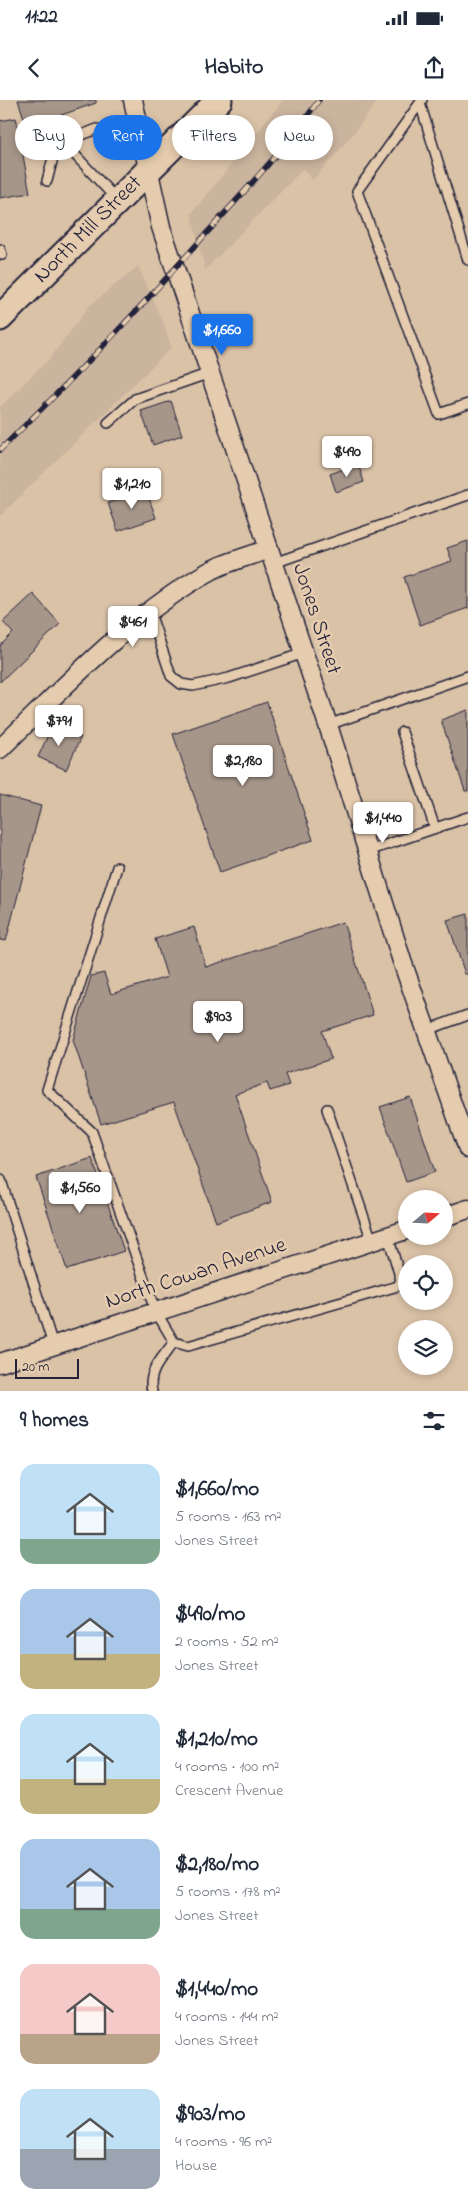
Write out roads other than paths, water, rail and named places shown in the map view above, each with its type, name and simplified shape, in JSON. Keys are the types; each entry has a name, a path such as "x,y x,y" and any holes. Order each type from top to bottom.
{"main road":[{"name":"North Mill Street","path":"0,318 219,100"}],"street":[{"name":"Jones Street","path":"133,100 161,227 468,1149"},
{"path":"0,749 94,658 183,587 213,570 271,556"},
{"path":"453,1214 468,1209"},
{"name":"North Cowan Avenue","path":"0,1363 155,1310 398,1233"}],"lane":[{"path":"421,102 468,260"},
{"path":"421,102 357,191 439,414 468,404"},
{"path":"46,181 52,160"},
{"path":"80,160 117,201"},
{"path":"108,423 135,399 153,391 210,373"},
{"path":"271,556 468,495"},
{"path":"150,613 171,676 181,684 193,686 229,678 304,653"},
{"path":"328,725 468,676"},
{"path":"402,732 435,828"},
{"path":"368,851 468,817"},
{"path":"117,867 47,1090 92,1132 155,1310 174,1342 188,1346 398,1286 401,1280 380,1239 327,1110"},
{"path":"427,1030 467,1016"},
{"path":"1,1180 53,1345"},
{"path":"152,1391 150,1384 154,1369 174,1342"}],"railway":[{"path":"0,450 155,291 264,170 319,100"}]}
